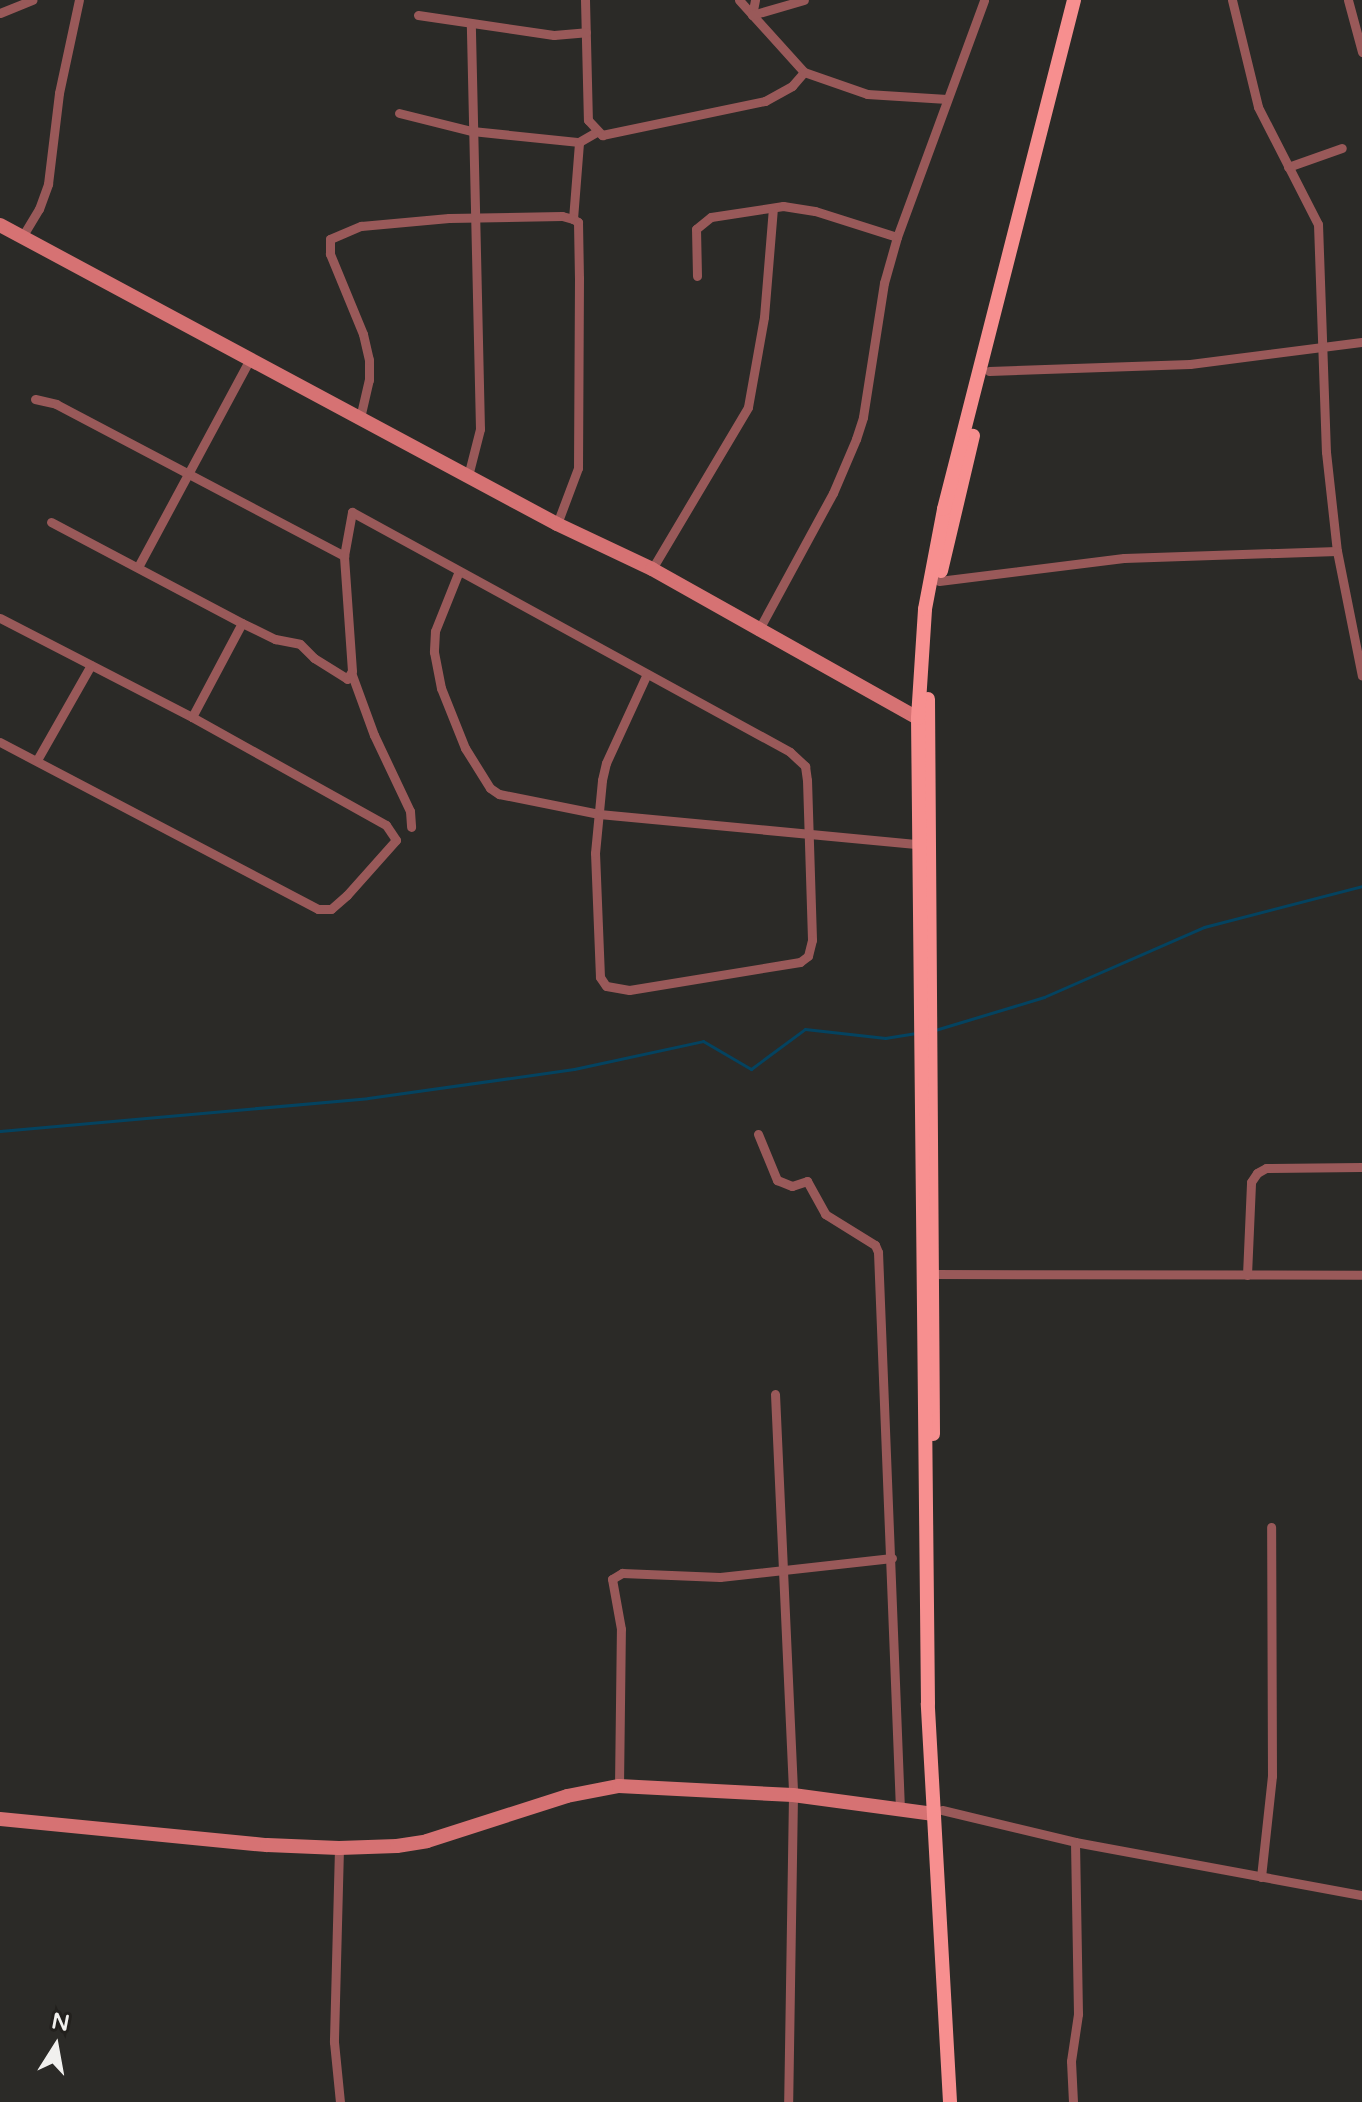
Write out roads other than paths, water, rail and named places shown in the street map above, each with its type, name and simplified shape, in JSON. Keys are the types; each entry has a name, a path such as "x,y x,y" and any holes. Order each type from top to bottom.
{"main road":[{"path":"958,2102 927,1673 916,844 918,718 925,609 944,509 1074,0"},
{"path":"950,2102 936,1702 928,688 939,581 1081,0"}],"street":[{"path":"0,13 32,0"},
{"path":"22,237 39,209 48,184 59,93 79,0"},
{"path":"585,0 588,120 596,132 609,135 765,101 792,86 804,72"},
{"path":"739,0 804,72 867,94 947,99"},
{"path":"752,15 755,0"},
{"path":"752,15 804,0"},
{"path":"758,631 833,493 856,439 863,417 884,283 897,237 984,0"},
{"path":"1232,0 1258,107 1318,224 1326,452 1337,551 1361,673"},
{"path":"1348,0 1362,52"},
{"path":"418,15 554,35 586,32"},
{"path":"468,476 480,429 471,24"},
{"path":"399,113 472,131 579,142 596,132"},
{"path":"573,219 579,142"},
{"path":"1288,167 1342,148"},
{"path":"697,276 696,229 702,221 711,217 773,208 815,211 897,237"},
{"path":"652,569 748,407 764,317 773,208"},
{"path":"360,418 369,380 369,360 363,334 330,254 330,239 361,226 476,217 562,216 573,219 578,222 578,468 557,524"},
{"path":"0,225 557,524 652,569 918,718"},
{"path":"989,371 1190,364 1321,350 1362,342"},
{"path":"138,567 250,359"},
{"path":"35,399 56,404 344,556"},
{"path":"411,827 410,811 374,735 352,675 344,556 352,512 647,674 800,759 807,780 812,940 808,956 800,962 629,990 606,986 600,977 595,853 606,763 647,674"},
{"path":"51,522 242,623 275,639 300,644 342,678 352,675"},
{"path":"939,581 1124,558 1337,551"},
{"path":"459,571 435,631 434,652 441,688 465,748 483,781 499,794 599,814 916,844"},
{"path":"0,618 192,717 386,825 395,835 394,845 331,909 318,909 0,742"},
{"path":"192,717 242,623"},
{"path":"37,760 91,665"},
{"path":"758,1134 777,1180 792,1186 807,1181 825,1214 875,1245 878,1252 900,1810"},
{"path":"1247,1275 1251,1182 1257,1173 1266,1168 1362,1167"},
{"path":"932,1274 1362,1275"},
{"path":"775,1394 793,1795 788,2102"},
{"path":"1261,1877 1272,1776 1271,1527"},
{"path":"619,1786 617,1708 621,1629 612,1579 622,1573 720,1577 892,1558"},
{"path":"0,1819 267,1845 339,1848 397,1846 427,1841 567,1796 619,1786 793,1795 900,1810 938,1812 1075,1842 1362,1895"},
{"path":"1073,2102 1071,2061 1078,2014 1075,1842"},
{"path":"339,1848 334,2042 340,2102"}],"waterway":[{"path":"935,1030 1044,997 1204,927 1362,886"},
{"path":"0,1131 368,1098 574,1069 703,1041 751,1069 805,1029 885,1038 915,1033"}]}
